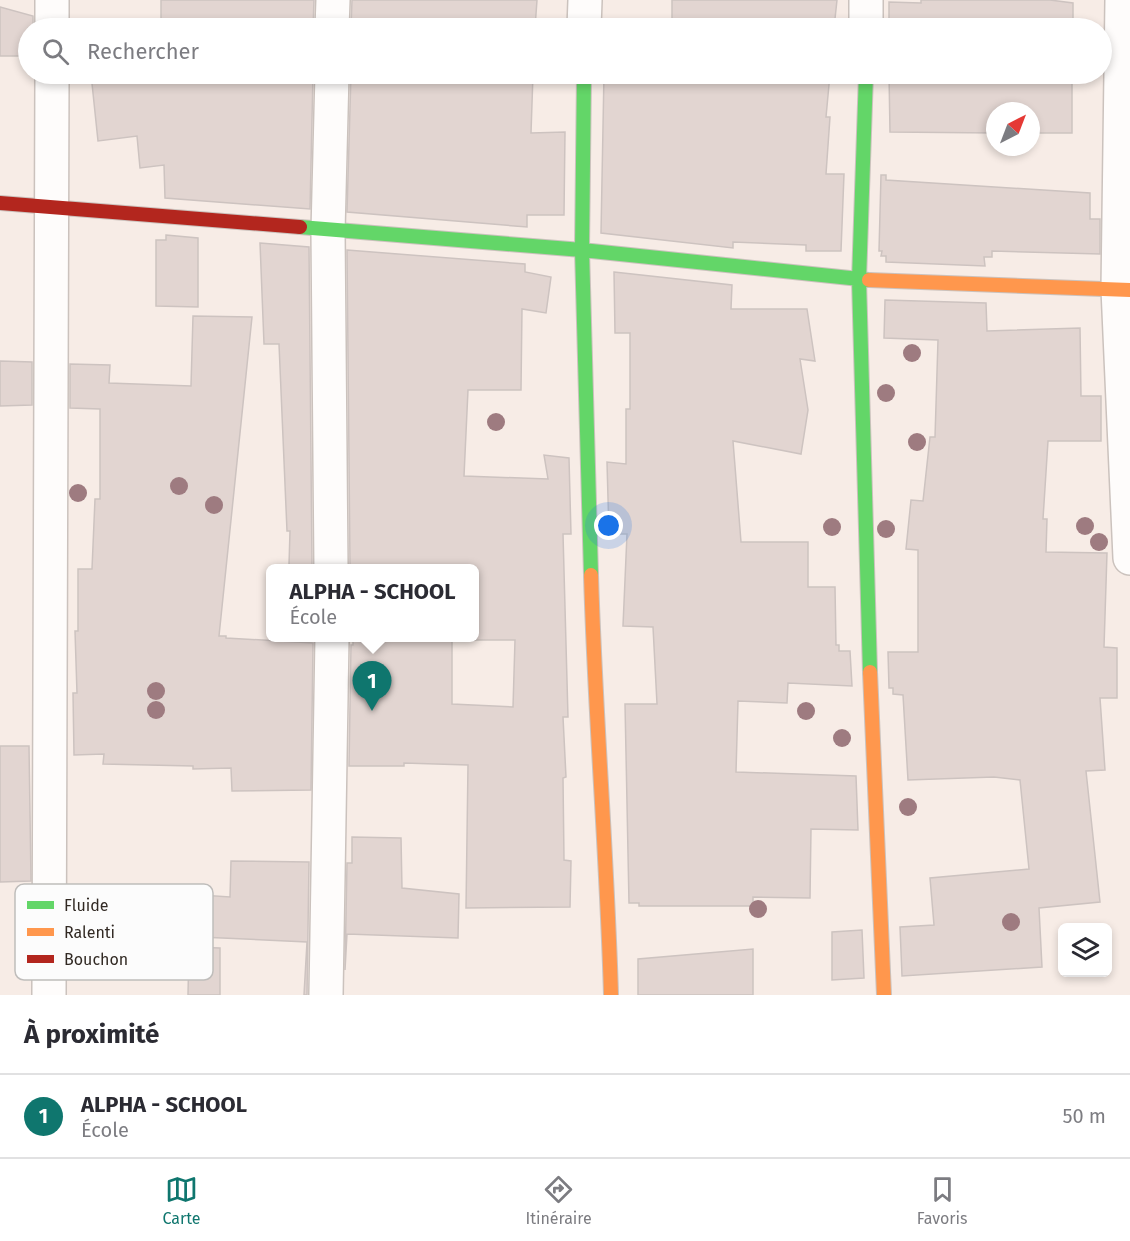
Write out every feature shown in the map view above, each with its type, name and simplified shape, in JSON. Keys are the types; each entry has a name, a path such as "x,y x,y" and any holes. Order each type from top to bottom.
{"street":[{"path":"52,0 52,18"},
{"path":"333,0 333,18"},
{"path":"584,18 585,0"},
{"path":"866,0 866,18"},
{"path":"1122,0 1124,290 1130,558"},
{"path":"49,884 52,84"},
{"path":"331,564 328,231 332,84"},
{"path":"584,84 582,250 594,687 608,893 611,995"},
{"path":"866,84 859,280 870,678 884,995"},
{"path":"0,203 582,250 859,280 1124,290"},
{"path":"326,995 332,642"},
{"path":"49,980 49,995"}],"building":[{"path":"161,0 314,0 313,18 161,18"},
{"path":"352,0 537,0 536,18 351,18"},
{"path":"672,0 837,0 835,18 672,18"},
{"path":"921,0 1050,0 1073,3 1073,18 889,18 889,2 921,3"},
{"path":"0,7 33,16 33,18 18,18 18,56 0,56"},
{"path":"92,84 313,84 310,209 165,198 164,165 140,168 137,136 98,141"},
{"path":"351,84 533,84 531,133 565,132 564,215 527,215 527,227 347,212"},
{"path":"604,84 829,84 826,117 830,117 826,174 844,174 841,251 806,251 806,245 733,242 733,248 601,233"},
{"path":"889,84 1072,84 1072,133 1040,133 1040,102 986,102 986,133 890,132"},
{"path":"881,175 886,175 886,180 1090,193 1090,219 1100,219 1100,254 992,251 992,257 984,257 985,266 886,262 886,256 881,256 882,251 879,251"},
{"path":"166,235 198,238 198,307 156,306 156,240 166,240"},
{"path":"260,243 309,247 312,564 289,564 290,531 287,531 279,344 264,344"},
{"path":"347,250 525,264 525,272 551,277 546,313 522,309 521,390 468,390 464,476 548,479 544,455 569,458 571,534 563,534 568,717 563,717 566,777 563,778 564,860 571,861 570,907 466,908 468,765 404,763 404,766 349,766 351,645 353,642 452,642 452,704 513,707 515,640 479,640 479,564 350,564"},
{"path":"614,272 732,285 731,309 807,309 815,361 800,359 808,410 801,454 733,441 741,542 808,542 808,587 835,587 836,645 839,645 839,651 850,651 852,686 788,683 787,703 738,701 736,772 856,776 858,830 811,829 810,898 753,897 753,906 639,906 639,903 629,903 625,704 657,704 653,627 623,626 627,534 609,534 607,462 626,464 626,409 630,409 630,333 615,333"},
{"path":"885,300 986,303 987,331 1080,328 1081,396 1101,396 1101,441 1048,441 1043,519 1047,519 1046,552 1107,553 1104,647 1117,648 1117,698 1100,698 1105,770 1086,771 1100,902 1039,908 1042,967 902,976 900,927 934,925 930,878 1029,869 1020,780 994,777 908,780 903,695 893,694 893,688 889,688 888,652 918,652 918,550 906,549 911,500 923,501 930,437 935,437 938,340 884,338"},
{"path":"193,316 252,317 219,636 266,642 313,643 311,790 232,791 231,768 193,769 193,766 103,764 104,754 74,755 73,693 77,693 75,631 78,631 78,569 92,569 95,499 100,499 100,409 70,408 70,364 110,365 109,383 191,386"},
{"path":"0,361 32,362 32,405 0,406"},
{"path":"0,746 29,746 31,881 0,882"},
{"path":"352,837 401,838 402,888 459,894 458,938 347,934 345,970 347,863 352,863"},
{"path":"231,861 309,862 307,995 304,995 307,942 213,938 213,896 230,897"},
{"path":"862,930 864,978 832,980 832,932"},
{"path":"213,948 220,948 220,995 188,995 188,980 213,980"},
{"path":"753,949 753,995 638,995 638,959"}],"traffic: fast":[{"path":"584,84 582,250 591,575"},
{"path":"866,84 859,280 870,672"},
{"path":"300,227 582,250 869,280"}],"traffic: slow":[{"path":"869,280 1130,290"},
{"path":"591,575 611,995"},
{"path":"870,672 884,995"}],"traffic: jam":[{"path":"0,203 300,227"}],"place":[{"name":"ALPHA - SCHOOL","path":"372,711"}]}
